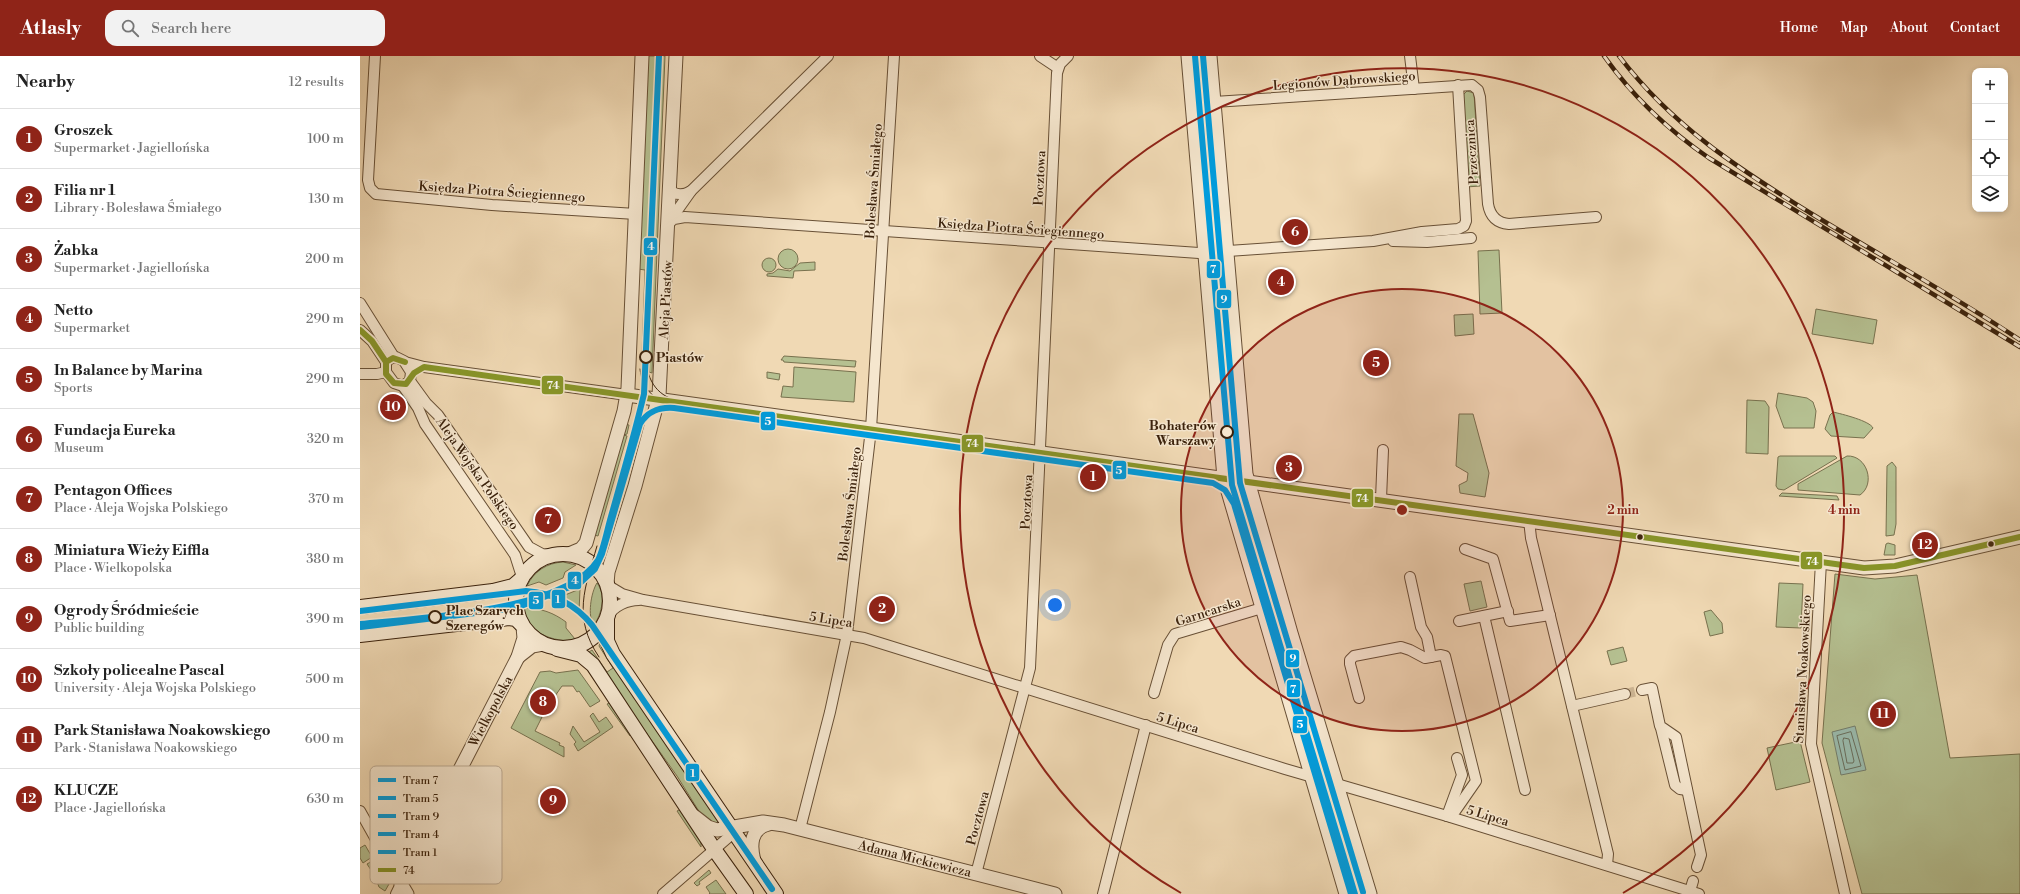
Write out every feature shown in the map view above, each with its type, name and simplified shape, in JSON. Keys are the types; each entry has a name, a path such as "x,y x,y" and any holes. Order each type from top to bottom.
{"main road":[{"path":"360,607 493,591 513,586 535,563 553,555 569,554 580,557 592,564 601,573 607,584 610,598 607,641 613,654 776,894"},
{"path":"521,578 515,600 517,613 522,626"},
{"path":"557,648 575,647 588,642 601,629 608,617"},
{"path":"360,635 509,618 516,619 532,638 543,644 581,655 592,663 714,849 746,894"}],"street":[{"name":"Księdza Piotra Ściegiennego","path":"375,56 368,180 370,188 376,194 384,196 636,214"},
{"path":"569,554 581,549 586,543 627,395 642,56"},
{"name":"Aleja Piastów","path":"607,584 608,572 635,486 659,400 676,56"},
{"path":"668,224 691,190 828,56"},
{"name":"Bolesława Śmiałego","path":"800,829 830,712 847,634 871,429 894,56"},
{"path":"1040,56 1058,68 1068,56"},
{"path":"1188,56 1203,252 1224,478 1346,894"},
{"path":"1210,56 1243,455 1247,481 1370,894"},
{"path":"1410,56 1414,89"},
{"name":"Pocztowa","path":"976,874 1030,664 1058,68"},
{"name":"Księdza Piotra Ściegiennego","path":"1373,241 1403,235 1458,229 1464,226 1466,221 1458,85"},
{"name":"Legionów Dąbrowskiego","path":"1214,102 1458,85 1469,85 1475,87"},
{"name":"Przecznica","path":"1475,87 1478,90 1480,97 1488,204 1492,216 1500,223 1509,224 1596,217"},
{"path":"670,189 672,192 681,194 691,190"},
{"name":"Księdza Piotra Ściegiennego","path":"668,224 674,219 685,217 883,232 1203,252 1373,241 1427,242 1471,238"},
{"path":"360,303 389,364 394,383 408,381 417,370 424,367"},
{"path":"360,330 372,341 389,364"},
{"path":"360,374 377,374 389,364 400,358 405,362 411,372 408,381"},
{"path":"405,362 424,367 1381,499 1864,568 1895,566 2020,537"},
{"name":"Aleja Wojska Polskiego","path":"408,381 438,415 529,547 542,554 553,555"},
{"name":"Aleja Wojska Polskiego","path":"408,381 425,424 515,555 521,578"},
{"path":"1381,499 1383,450"},
{"path":"1529,520 1528,527 1608,854 1607,865"},
{"path":"1465,549 1493,559 1510,621 1550,615"},
{"name":"Stanisława Noakowskiego","path":"1821,562 1811,744 1845,894"},
{"path":"1410,577 1420,628 1427,637 1431,657"},
{"name":"5 Lipca","path":"607,584 622,594 643,600 847,634 919,654 1024,689 1695,893"},
{"name":"5 Lipca","path":"608,617 615,608 625,603 643,600"},
{"name":"Garncarska","path":"1154,692 1168,645 1175,634 1262,608"},
{"path":"1459,621 1508,612"},
{"path":"1484,616 1525,790"},
{"name":"Wielkopolska","path":"463,766 518,657 524,638 522,626"},
{"name":"Wielkopolska","path":"518,657 532,646 543,644"},
{"path":"1359,698 1350,664 1350,660 1354,656 1401,647 1423,657 1442,655 1446,658 1476,778 1474,786 1449,817"},
{"path":"1642,690 1652,688 1662,728 1672,733 1676,737 1701,855 1697,867"},
{"path":"1572,706 1625,694"},
{"path":"1103,894 1146,725"},
{"path":"1292,771 1301,766 1304,751"},
{"path":"1449,817 1462,775 1457,758"},
{"path":"360,811 370,830"},
{"path":"690,812 699,821 713,829 733,830"},
{"path":"754,861 751,847 754,835 763,826 774,823"},
{"name":"Adama Mickiewicza","path":"733,830 749,824 774,823 1055,894"},
{"path":"663,894 714,849 733,830"},
{"path":"1693,881 1695,893"}],"green space":[{"path":"647,56 665,56 652,373 649,372 648,355 642,355 645,270 638,269"},
{"path":"1467,91 1474,93 1480,186 1466,187 1462,96"},
{"path":"788,249 795,252 798,259 795,266 788,269 781,266 778,259 781,252"},
{"path":"1499,250 1502,313 1480,314 1478,251"},
{"path":"766,258 772,258 776,262 776,268 772,272 766,272 762,268 762,262"},
{"path":"815,262 815,270 794,271 793,278 767,276 767,274 773,273 778,269 790,271 800,263"},
{"path":"1816,309 1877,320 1873,344 1812,334"},
{"path":"1473,314 1474,334 1455,336 1454,315"},
{"path":"784,356 856,361 855,367 784,362 781,360"},
{"path":"794,367 856,372 854,402 781,397 783,386 793,387"},
{"path":"767,372 780,374 779,380 767,378"},
{"path":"1778,393 1807,398 1813,402 1816,411 1814,428 1784,428 1776,406"},
{"path":"1747,400 1765,401 1769,407 1768,454 1746,453"},
{"path":"1833,412 1861,420 1871,425 1873,428 1864,438 1831,436 1825,429 1830,415"},
{"path":"1459,414 1473,414 1489,473 1485,497 1460,493 1459,485 1467,481 1468,473 1456,466"},
{"path":"625,424 629,425 627,434 624,435 627,436 598,536 594,535"},
{"path":"1835,456 1837,458 1784,490 1778,489 1776,486 1778,457"},
{"path":"1847,456 1860,460 1867,471 1868,484 1860,495 1798,490 1798,484"},
{"path":"1892,462 1896,467 1896,524 1894,535 1886,536 1887,466"},
{"path":"1782,493 1837,496 1839,500 1779,496"},
{"path":"1888,543 1895,545 1895,555 1884,555 1886,544"},
{"path":"563,562 576,565 565,572 563,578 546,585 539,582 527,586 533,576 546,566"},
{"path":"1835,574 1875,579 1917,575 1950,758 2020,754 2020,894 1862,894 1822,743"},
{"path":"1481,581 1487,607 1470,611 1464,584"},
{"path":"597,583 600,588 602,604 601,610 594,625 590,611 593,592"},
{"path":"1779,583 1803,584 1801,628 1776,627"},
{"path":"1273,588 1325,767 1324,770 1270,589"},
{"path":"580,589 578,614 555,601 555,599"},
{"path":"525,608 542,610 566,622 566,628 575,639 559,640 541,634 528,623 525,616"},
{"path":"1711,610 1722,623 1723,633 1710,636 1704,612"},
{"path":"600,643 719,820 717,825 705,821 677,776 589,652 592,650 607,672 613,668 599,646"},
{"path":"1623,647 1627,661 1611,665 1607,651"},
{"path":"578,670 600,701 590,707 579,691 577,692 573,686 562,686 555,696 551,694 547,701 551,703 549,708 547,707 535,731 560,743 559,745 564,747 564,757 511,728 540,672 550,671 556,673"},
{"path":"612,702 632,732 630,736 607,704"},
{"path":"593,713 599,722 606,717 613,727 578,751 574,744 576,742 570,734 573,726 584,742 600,732 590,716"},
{"path":"1800,741 1810,782 1776,790 1767,748"},
{"path":"1334,804 1338,805 1365,894 1361,894"},
{"path":"681,809 701,840 701,847 677,811"},
{"path":"365,845 370,854 370,858 363,863 360,858 360,848"},
{"path":"709,870 711,873 699,882 700,884 697,886 694,883"},
{"path":"716,880 726,894 709,894 710,893 706,887"},
{"path":"378,884 389,884 385,891 379,887"}],"water":[{"path":"1855,726 1866,770 1841,775 1832,732"}],"tunnel":[{"path":"1625,694 1642,690"}],"tram line":[{"name":"4","path":"360,624 452,615 523,602 555,591 581,577 598,560 602,552 644,394 659,56"},
{"name":"7","path":"1195,56 1232,485 1355,894"},
{"name":"9","path":"1203,56 1240,483 1363,892"},
{"path":"646,359 651,381 655,387 666,396 681,401"},
{"path":"640,369 643,382 650,393 661,400 674,404"},
{"name":"5","path":"361,627 500,610 521,606 580,583 595,569 602,554 640,424 650,413 663,408 674,408 1213,483 1225,490 1234,504 1351,894"},
{"path":"597,546 585,589 583,615 586,629 599,657"},
{"name":"1","path":"360,611 526,591 545,594 571,606 592,625 772,889"}],"railway":[{"path":"1604,56 1615,71 1652,112 1679,136 1709,158 2020,347"},
{"path":"1619,56 1661,104 1684,125 1733,163 1812,214 1943,291 2020,340"}],"transit line":[{"name":"74","path":"360,330 372,341 386,362"},
{"name":"74","path":"405,362 393,358 386,362 386,374 394,383 406,384 414,373 424,367 1864,568 1895,566 2020,537"}],"place":[{"name":"Fundacja Eureka","path":"1295,232"},
{"name":"Netto","path":"1281,282"},
{"name":"Piastów","path":"646,357"},
{"name":"In Balance by Marina","path":"1376,363"},
{"name":"Szkoły policealne Pascal","path":"393,407"},
{"name":"Bohaterów Warszawy","path":"1227,432"},
{"name":"Żabka","path":"1289,468"},
{"name":"Groszek","path":"1093,477"},
{"name":"Pentagon Offices","path":"548,520"},
{"name":"KLUCZE","path":"1925,545"},
{"name":"Filia nr 1","path":"882,609"},
{"name":"Plac Szarych Szeregów","path":"435,617"},
{"name":"Miniatura Wieży Eiffla","path":"543,702"},
{"name":"Park Stanisława Noakowskiego","path":"1883,714"},
{"name":"Ogrody Śródmieście","path":"553,801"}]}
